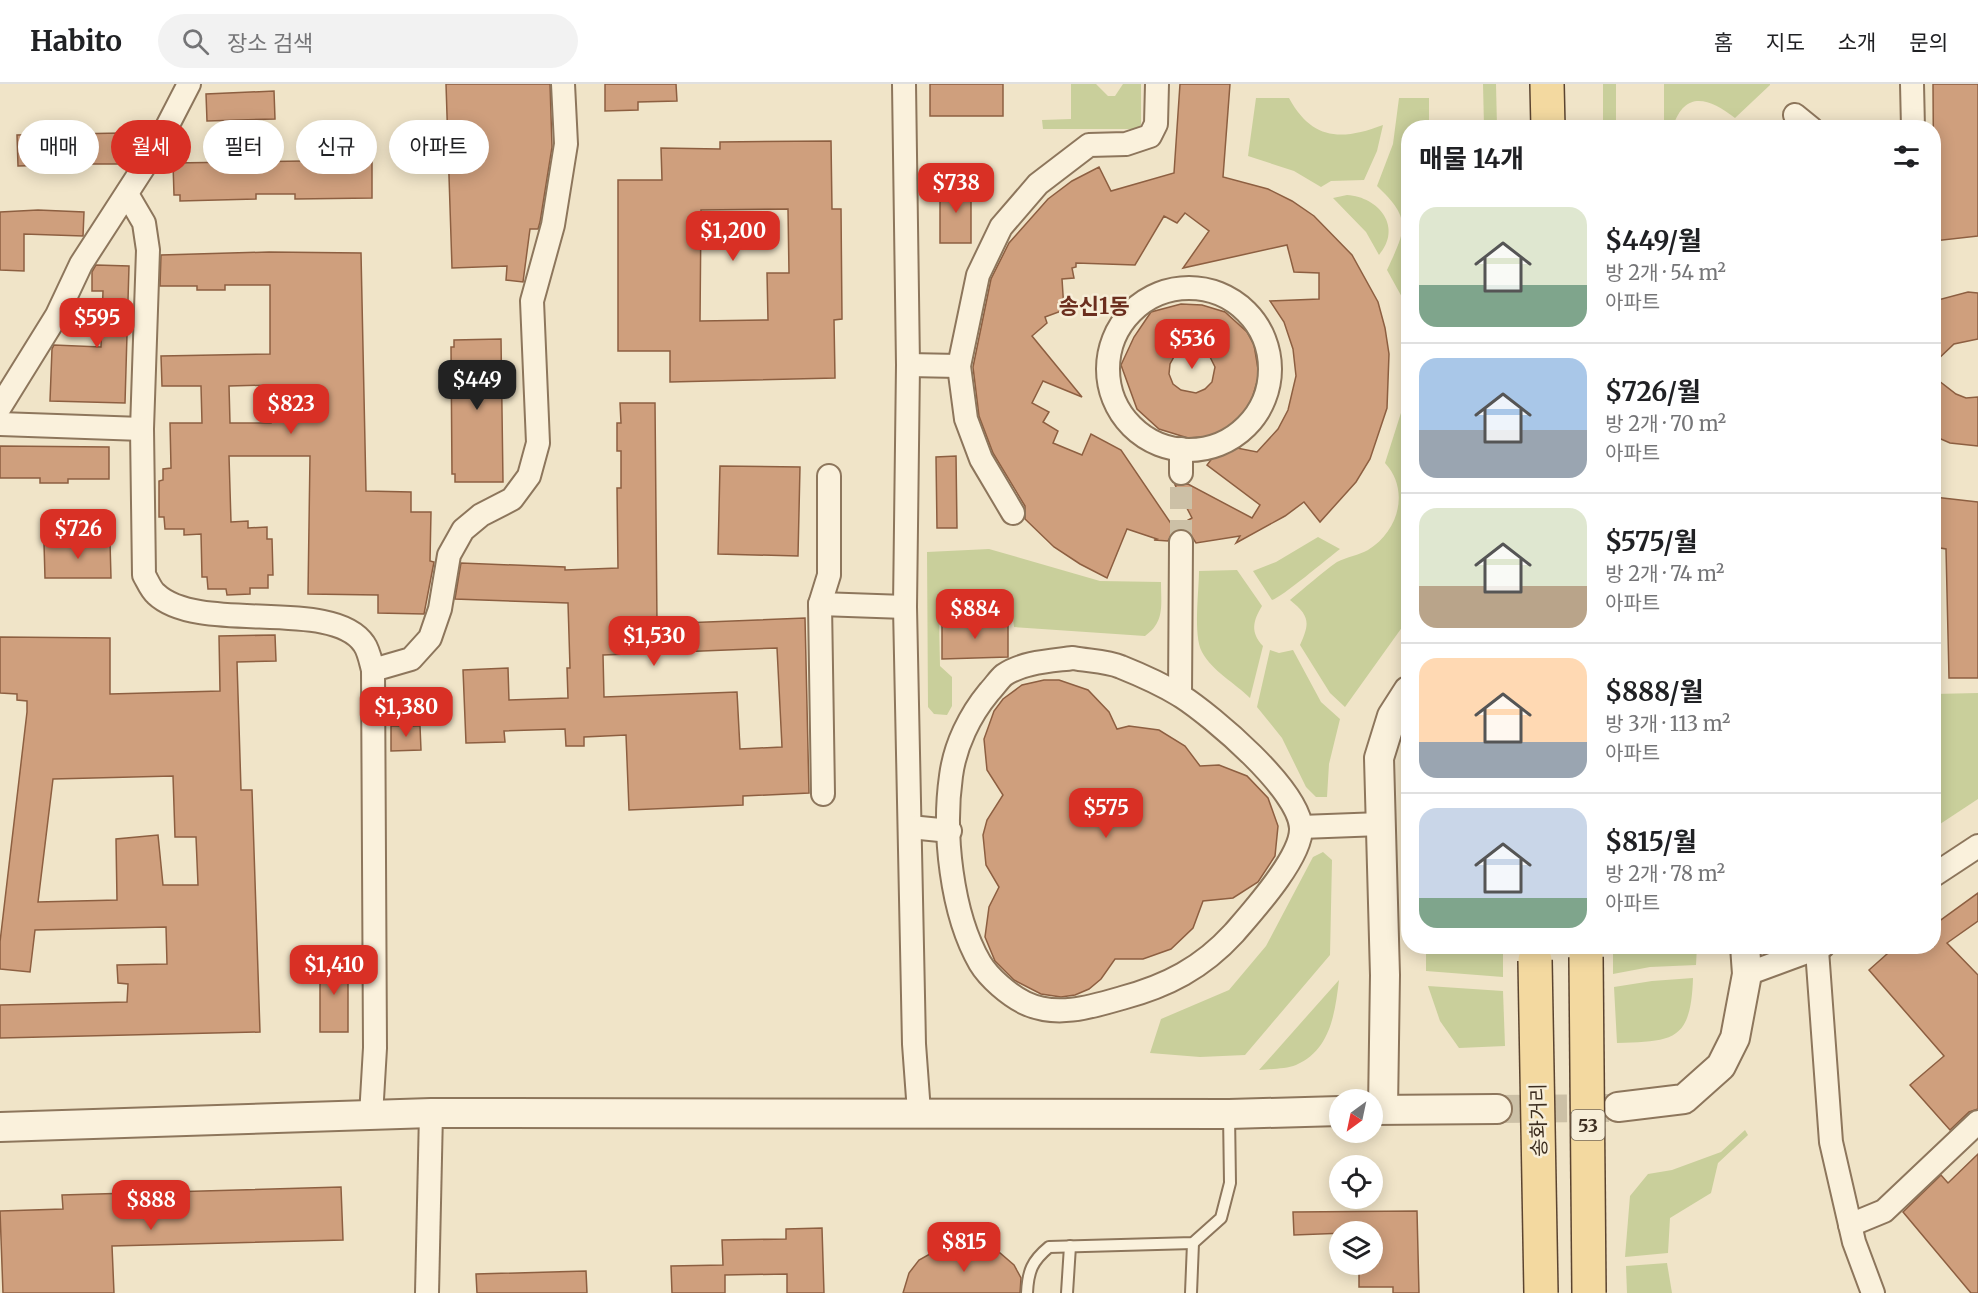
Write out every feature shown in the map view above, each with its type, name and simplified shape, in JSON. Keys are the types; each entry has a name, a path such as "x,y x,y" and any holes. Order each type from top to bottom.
{"main road":[{"path":"1547,84 1548,120"},
{"name":"송화거리","path":"1535,954 1541,1293"},
{"name":"53","path":"1585,954 1589,1293"}],"street":[{"path":"0,407 57,315 81,264 156,148 189,84"},
{"path":"374,670 411,658 430,638 440,609 449,555 463,530 481,515 512,499 530,476 538,443 532,301 553,225 566,144 563,84"},
{"path":"904,84 908,365 905,607 914,1044 919,1112"},
{"path":"1013,513 981,459 966,419 959,366 978,274 1001,227 1038,184 1089,145 1126,144 1150,136 1156,124 1157,84"},
{"path":"1912,84 1913,120"},
{"path":"127,194 144,223 148,250 142,429 144,575 156,594 187,610 318,622 346,629 364,644 374,670 375,1048 371,1116"},
{"path":"1198,288 1230,299 1255,321 1269,352 1270,377 1264,402 1244,429 1215,446 1181,449 1149,439 1135,429 1116,402 1108,369 1115,336 1135,309 1164,292 1198,288"},
{"path":"908,365 959,366"},
{"path":"0,424 142,429"},
{"path":"1181,449 1181,473"},
{"path":"823,794 820,604 830,575 829,476"},
{"path":"1180,542 1180,695"},
{"path":"820,604 905,607"},
{"path":"1073,658 1119,666 1180,695 1244,745 1287,795 1301,827 1296,848 1283,872 1224,944 1176,980 1088,1008 1058,1011 1026,1004 1002,987 982,966 966,936 954,890 950,831 951,775 961,736 981,702 1004,676 1035,663 1073,658"},
{"path":"1379,1089 1385,975 1379,758 1392,716 1401,702"},
{"path":"1379,758 1401,729"},
{"path":"1301,827 1381,824"},
{"path":"910,827 950,831"},
{"path":"1941,870 1978,846"},
{"path":"1618,1107 1684,1099 1721,1066 1736,1038 1747,974 1746,954"},
{"path":"1747,974 1803,954"},
{"path":"1820,954 1831,1142 1850,1225 1873,1293"},
{"path":"1383,1109 1497,1109"},
{"path":"0,1127 431,1113 1228,1114 1329,1111"},
{"path":"427,1293 431,1113"},
{"path":"1850,1225 1884,1211 1978,1122"}],"lane":[{"path":"1027,1293 1028,1272 1036,1257 1049,1246 1193,1243 1221,1218 1230,1183 1228,1114"},
{"path":"1191,1293 1193,1243"},
{"path":"1067,1293 1070,1246"}],"green space":[{"path":"1071,84 1096,84 1108,96 1115,96 1123,84 1141,84 1141,125 1138,129 1043,129 1042,120 1071,119"},
{"path":"1483,84 1496,84 1497,120 1484,120"},
{"path":"1603,84 1616,84 1616,120 1603,120"},
{"path":"1664,84 1770,84 1735,118 1708,102 1699,101 1691,102 1684,107 1676,120 1664,120"},
{"path":"1256,98 1289,98 1307,122 1329,133 1341,135 1383,125 1377,151 1364,180 1331,181 1321,187 1294,171 1248,156"},
{"path":"1399,98 1429,98 1429,120 1401,120 1401,216 1377,186 1393,144"},
{"path":"1347,195 1369,201 1384,215 1389,234 1379,255 1366,232 1333,198"},
{"path":"1401,234 1401,295 1387,270"},
{"path":"1401,413 1401,629 1345,707 1330,693 1300,645 1307,625 1305,615 1290,600 1337,562 1368,550 1387,532 1398,510 1399,497 1393,474 1385,463"},
{"path":"1318,537 1340,549 1272,600 1253,571 1276,562"},
{"path":"989,549 1100,581 1161,582 1159,619 1145,636 1014,627 1013,619 939,619 940,666 952,677 952,706 947,715 934,714 928,707 927,552"},
{"path":"1237,570 1262,606 1254,626 1256,636 1263,646 1250,698 1206,659 1199,644 1198,635 1199,571"},
{"path":"1270,650 1279,653 1293,650 1321,702 1340,719 1329,764 1327,797 1316,797 1306,787 1282,738 1257,707"},
{"path":"1978,693 1978,799 1941,823 1941,694"},
{"path":"1323,852 1332,860 1330,955 1245,1055 1200,1057 1150,1053 1161,1019 1229,990 1266,946 1313,857"},
{"path":"1426,954 1503,954 1503,977 1426,971"},
{"path":"1613,954 1697,954 1696,965 1650,967 1613,974"},
{"path":"1693,978 1688,1015 1683,1026 1675,1034 1652,1041 1617,1043 1614,987"},
{"path":"1339,980 1333,1017 1324,1040 1317,1050 1296,1065 1259,1070"},
{"path":"1428,986 1503,991 1505,1046 1459,1048 1440,1021"},
{"path":"1745,1130 1748,1135 1718,1163 1711,1193 1670,1218 1668,1253 1625,1257 1630,1196 1648,1174 1672,1170 1721,1152"},
{"path":"1667,1263 1672,1293 1627,1293 1626,1266"}],"building":[{"path":"446,84 550,84 552,147 540,222 538,229 530,229 523,282 506,280 507,266 452,268 449,174 489,174 489,120 447,120"},
{"path":"605,84 676,84 677,101 638,102 638,110 605,111"},
{"path":"930,84 1003,84 1003,116 930,116"},
{"path":"1180,84 1230,84 1223,177 1268,189 1292,201 1314,216 1352,255 1378,302 1385,328 1389,354 1387,408 1370,459 1356,482 1320,522 1304,502 1285,516 1236,543 1240,536 1196,543 1188,531 1182,529 1174,531 1168,541 1154,540 1157,539 1127,529 1107,578 1054,547 1025,519 1025,506 993,453 979,416 973,367 991,279 1009,243 1048,199 1072,181 1099,167 1111,191 1174,173","holes":["1185,213 1209,231 1183,268 1287,245 1294,272 1319,273 1319,299 1270,301 1284,322 1293,349 1296,376 1288,410 1278,429 1257,452 1222,445 1207,465 1260,505 1252,518 1188,484 1175,485 1192,518 1174,528 1121,450 1091,434 1082,455 1053,443 1058,431 1043,422 1049,412 1032,403 1043,381 1082,397 1032,336 1047,323 1045,317 1064,310 1062,279 1074,278 1072,268 1076,267 1076,263 1135,265 1164,216 1177,223"]},
{"path":"1933,84 1978,84 1978,236 1941,240 1941,120 1933,120"},
{"path":"274,91 275,119 207,120 206,94"},
{"path":"99,133 111,133 111,164 99,164"},
{"path":"831,141 832,209 841,209 842,319 834,320 835,378 670,382 670,351 618,351 618,180 662,180 661,148 720,149 720,142","holes":["788,209 789,273 767,273 768,320 700,321 701,210"]},
{"path":"284,161 296,161 296,174 372,174 372,198 295,199 295,194 256,194 256,199 180,201 180,195 174,195 173,174 191,174 191,163 203,163 203,174 284,174"},
{"path":"940,184 971,184 971,243 940,243"},
{"path":"38,210 84,212 83,236 24,234 24,271 0,270 0,212"},
{"path":"269,252 361,253 366,491 411,492 411,512 431,512 430,561 434,562 424,614 378,613 378,595 308,594 310,456 229,456 231,522 248,521 248,528 267,527 267,539 272,539 273,575 268,575 268,588 250,588 250,594 227,595 226,589 208,589 207,577 202,577 201,534 184,535 184,529 165,529 164,517 159,517 159,481 163,480 163,469 171,468 170,423 202,423 201,386 162,386 161,356 270,354 270,285 225,285 225,290 197,290 197,286 160,286 161,255","holes":["271,385 271,423 230,423 229,386"]},
{"path":"96,265 129,266 125,403 50,401 54,345 101,347 103,291 92,291 92,272"},
{"path":"1968,292 1978,293 1978,339 1954,344 1941,356 1941,299"},
{"path":"1181,304 1202,305 1225,312 1247,332 1254,345 1259,375 1252,399 1242,416 1219,436 1188,438 1159,429 1137,409 1121,365 1134,337 1151,312","holes":["1188,348 1208,353 1215,367 1212,382 1205,389 1196,393 1181,390 1173,384 1169,374 1170,364 1175,355"]},
{"path":"501,339 503,482 455,482 455,474 452,474 451,347 454,347 454,340"},
{"path":"1941,382 1956,394 1966,398 1978,397 1978,446 1950,443 1941,439"},
{"path":"620,403 655,403 657,624 805,618 809,793 743,796 743,805 629,810 626,735 584,737 584,746 566,746 565,729 504,731 505,742 466,743 463,670 508,668 509,700 568,698 567,668 570,668 568,603 455,599 461,563 565,567 565,570 618,568 617,488 621,488 621,451 617,451 617,423 621,423","holes":["777,648 782,747 740,749 737,692 604,697 603,655"]},
{"path":"0,446 109,447 109,479 68,479 68,483 40,483 40,478 0,478"},
{"path":"956,456 957,528 937,528 936,457"},
{"path":"720,466 800,467 798,556 718,554"},
{"path":"1941,498 1978,502 1978,678 1949,678 1946,549 1941,548"},
{"path":"110,542 111,578 45,578 44,543"},
{"path":"942,621 1008,622 1008,657 942,659"},
{"path":"275,635 276,661 237,662 241,790 252,790 260,1032 0,1038 0,1005 127,1002 128,984 118,983 117,965 167,964 166,927 35,930 30,972 0,969 0,942 27,701 17,700 17,694 0,693 0,637 110,638 110,694 220,691 219,636","holes":["173,776 175,837 196,837 198,885 163,885 158,835 116,839 117,900 38,902 53,779"]},
{"path":"1044,680 1059,680 1088,690 1109,712 1117,729 1129,726 1159,730 1185,746 1200,766 1219,765 1247,776 1268,798 1278,826 1275,856 1258,882 1233,898 1203,901 1193,928 1171,949 1143,959 1115,959 1101,979 1089,989 1075,995 1061,997 1041,994 1014,980 995,961 985,937 989,907 999,887 986,865 983,835 987,820 1003,795 987,770 984,739 994,711 1003,699 1022,685"},
{"path":"391,726 420,726 421,750 391,751"},
{"path":"1978,893 1978,921 1947,943 1978,975 1978,1109 1969,1112 1950,1130 1910,1085 1944,1056 1869,970 1887,954 1941,954 1941,920"},
{"path":"320,959 348,959 348,1032 320,1032"},
{"path":"1978,1154 1978,1293 1971,1293 1903,1212 1941,1175 1948,1183"},
{"path":"341,1187 343,1240 112,1246 114,1293 3,1293 0,1211 63,1209 62,1195"},
{"path":"1417,1211 1419,1293 1393,1293 1393,1287 1359,1287 1359,1275 1383,1275 1383,1221 1329,1221 1329,1234 1294,1235 1293,1212"},
{"path":"822,1228 824,1293 787,1293 787,1274 725,1275 725,1293 672,1293 671,1266 723,1265 722,1240 786,1239 786,1229"},
{"path":"959,1246 981,1247 1000,1253 1014,1265 1021,1278 1020,1293 903,1293 909,1273 919,1260 937,1250"},
{"path":"586,1271 587,1293 477,1293 476,1274"}],"tunnel":[{"path":"1181,473 1181,542"},
{"path":"1497,1109 1609,1108"}],"district":[{"name":"송신1동","path":"1094,306"}]}
